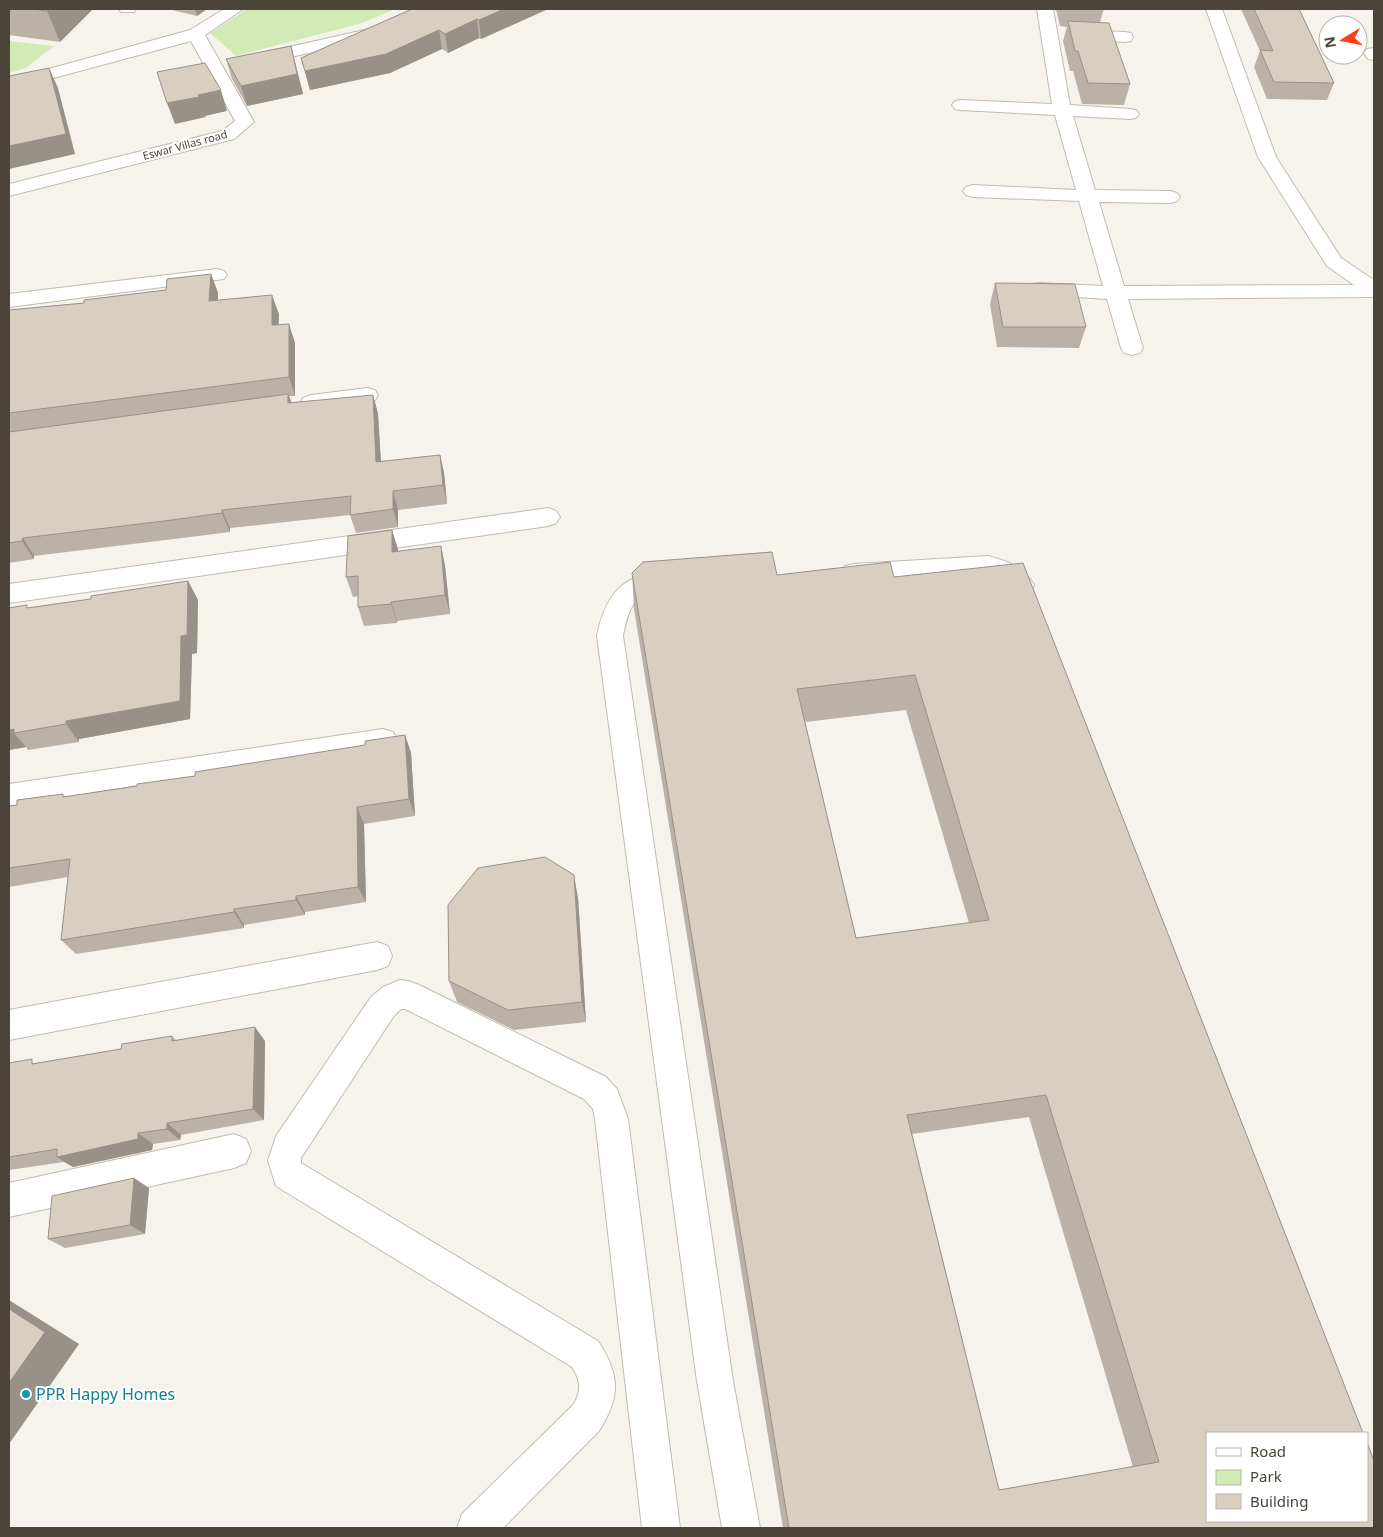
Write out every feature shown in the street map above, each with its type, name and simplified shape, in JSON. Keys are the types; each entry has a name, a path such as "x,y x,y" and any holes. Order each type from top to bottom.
{"street":[{"path":"9,86 196,34 235,9"},
{"path":"216,69 374,33 434,9"},
{"path":"1045,9 1062,110 1132,348"},
{"path":"1214,9 1267,157 1334,262 1374,290"},
{"path":"1048,33 1124,37"},
{"name":"Eswar Villas road","path":"9,190 228,135 245,122 196,34"},
{"path":"962,105 1130,114"},
{"path":"972,191 1086,196 1170,197"},
{"path":"9,301 217,275"},
{"path":"1024,288 1116,293 1374,290"},
{"path":"289,405 367,395"},
{"path":"9,594 548,517"},
{"path":"830,574 988,565 1005,570 1019,582 1033,599 1036,608"},
{"path":"692,582 642,585 626,595 615,610 610,636 715,1381 741,1528"},
{"path":"9,796 383,740"},
{"path":"9,1024 377,956"},
{"path":"476,1528 586,1418 595,1406 600,1387 594,1367 585,1354 288,1174 284,1165 284,1156 288,1148 382,1007 399,994 408,995 595,1088 604,1096 610,1107 661,1528"},
{"path":"9,1200 234,1151"},
{"path":"600,1387 643,1380"}],"green space":[{"path":"247,9 395,9 362,23 236,56 210,33"},
{"path":"9,41 54,46 26,68 9,73"}],"building":[{"path":"412,9 504,9 445,34 439,30 386,54 305,71 301,58"},
{"path":"1254,9 1299,9 1318,49 1318,65 1325,65 1334,83 1274,82 1260,50 1273,51"},
{"path":"1068,21 1109,23 1130,84 1088,83 1078,51 1075,51"},
{"path":"291,46 297,74 241,86 226,59"},
{"path":"205,63 221,90 198,95 199,97 167,103 157,72"},
{"path":"49,68 66,134 9,146 9,76"},
{"path":"211,274 209,301 272,295 272,325 289,324 289,377 9,413 9,310 84,303 84,300 166,290 167,279"},
{"path":"995,283 1075,284 1086,327 1003,327"},
{"path":"288,394 288,403 373,395 376,462 440,455 443,485 393,491 393,509 350,515 351,496 222,510 222,513 23,538 22,541 9,543 9,432"},
{"path":"392,530 392,552 441,546 445,595 391,602 391,604 358,607 358,576 346,577 348,536"},
{"path":"772,552 777,575 890,562 894,577 1023,563 1363,1432 1206,1432 1206,1522 1368,1522 1368,1445 1374,1461 1374,1528 789,1528 632,573 643,562","holes":["915,675 989,920 856,938 797,689","1046,1095 1159,1462 999,1490 907,1115"]},
{"path":"188,581 187,635 181,636 180,701 66,721 66,724 14,733 14,729 9,730 9,608 27,605 27,608 91,599 91,596"},
{"path":"405,735 409,799 357,807 358,887 296,896 296,900 234,909 234,912 61,940 70,859 9,868 9,806 17,805 17,800 63,794 63,797 137,786 137,784 195,776 195,772 365,745 365,741"},
{"path":"545,857 574,875 582,1002 508,1010 449,981 448,905 478,868"},
{"path":"255,1027 253,1109 167,1123 167,1129 138,1133 138,1139 57,1157 57,1149 9,1157 9,1063 32,1059 32,1064 121,1049 122,1044 172,1036 172,1041"},
{"path":"134,1178 130,1225 48,1239 52,1196"},
{"path":"9,1309 45,1332 9,1383"}],"place":[{"name":"PPR Happy Homes","path":"26,1394"}]}
